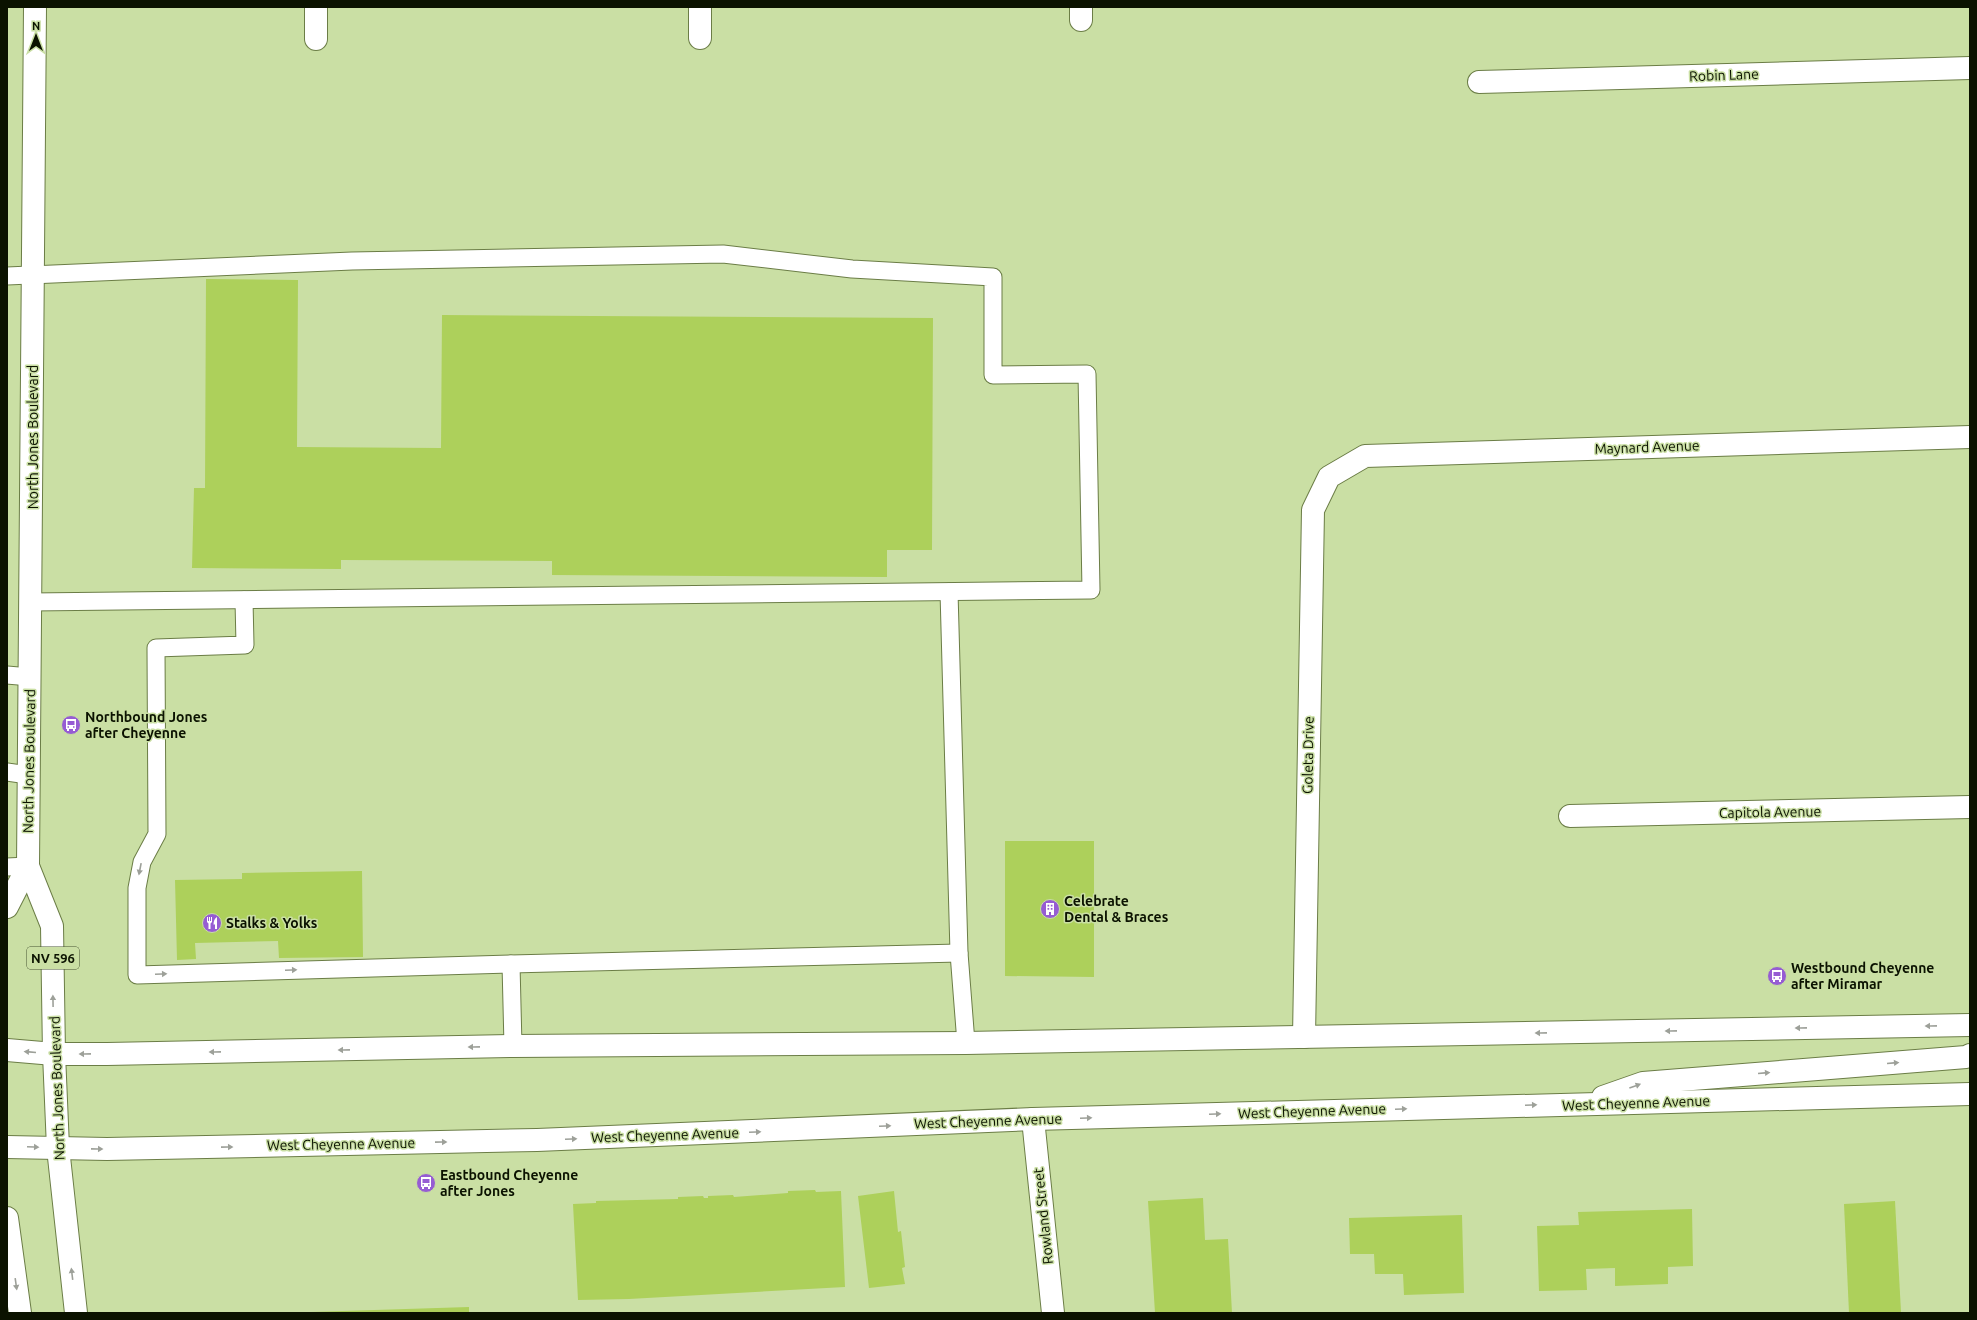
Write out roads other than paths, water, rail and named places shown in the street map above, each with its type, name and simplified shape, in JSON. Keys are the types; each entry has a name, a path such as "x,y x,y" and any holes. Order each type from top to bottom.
{"main road":[{"name":"North Jones Boulevard","path":"35,7 30,677 17,773 28,866 52,926 54,1054 58,1148 76,1313"},
{"path":"316,7 316,39"},
{"path":"700,7 700,38"},
{"name":"Robin Lane","path":"1479,82 1970,68"},
{"name":"Maynard Avenue","path":"1329,477 1365,456 1970,437"},
{"name":"Goleta Drive","path":"1304,1037 1313,510 1329,477"},
{"name":"Capitola Avenue","path":"1570,816 1970,807"},
{"name":"North Jones Boulevard","path":"7,907 28,866"},
{"path":"7,1050 54,1054 513,1046 966,1043 1970,1025"},
{"path":"1585,1104 1643,1083 1966,1057 1970,1055"},
{"name":"West Cheyenne Avenue","path":"7,1147 115,1149 537,1140 1032,1119 1970,1094"},
{"name":"Rowland Street","path":"1032,1119 1053,1313"},
{"path":"7,1218 20,1313"}],"lane":[{"path":"7,276 144,268 352,261 723,254 852,268 993,277 993,375 1087,374 1091,590 31,602"},
{"path":"949,592 959,953 966,1043"},
{"path":"244,600 245,645 156,648 157,834 142,862 137,888 137,975 959,953"},
{"path":"7,675 30,677"},
{"path":"7,867 28,866"},
{"path":"511,964 513,1046"}],"place":[{"name":"Northbound Jones after Cheyenne","path":"71,725"},
{"name":"Celebrate Dental & Braces","path":"1050,909"},
{"name":"Stalks & Yolks","path":"212,923"},
{"name":"Westbound Cheyenne after Miramar","path":"1777,976"},
{"name":"Eastbound Cheyenne after Jones","path":"426,1183"}]}
